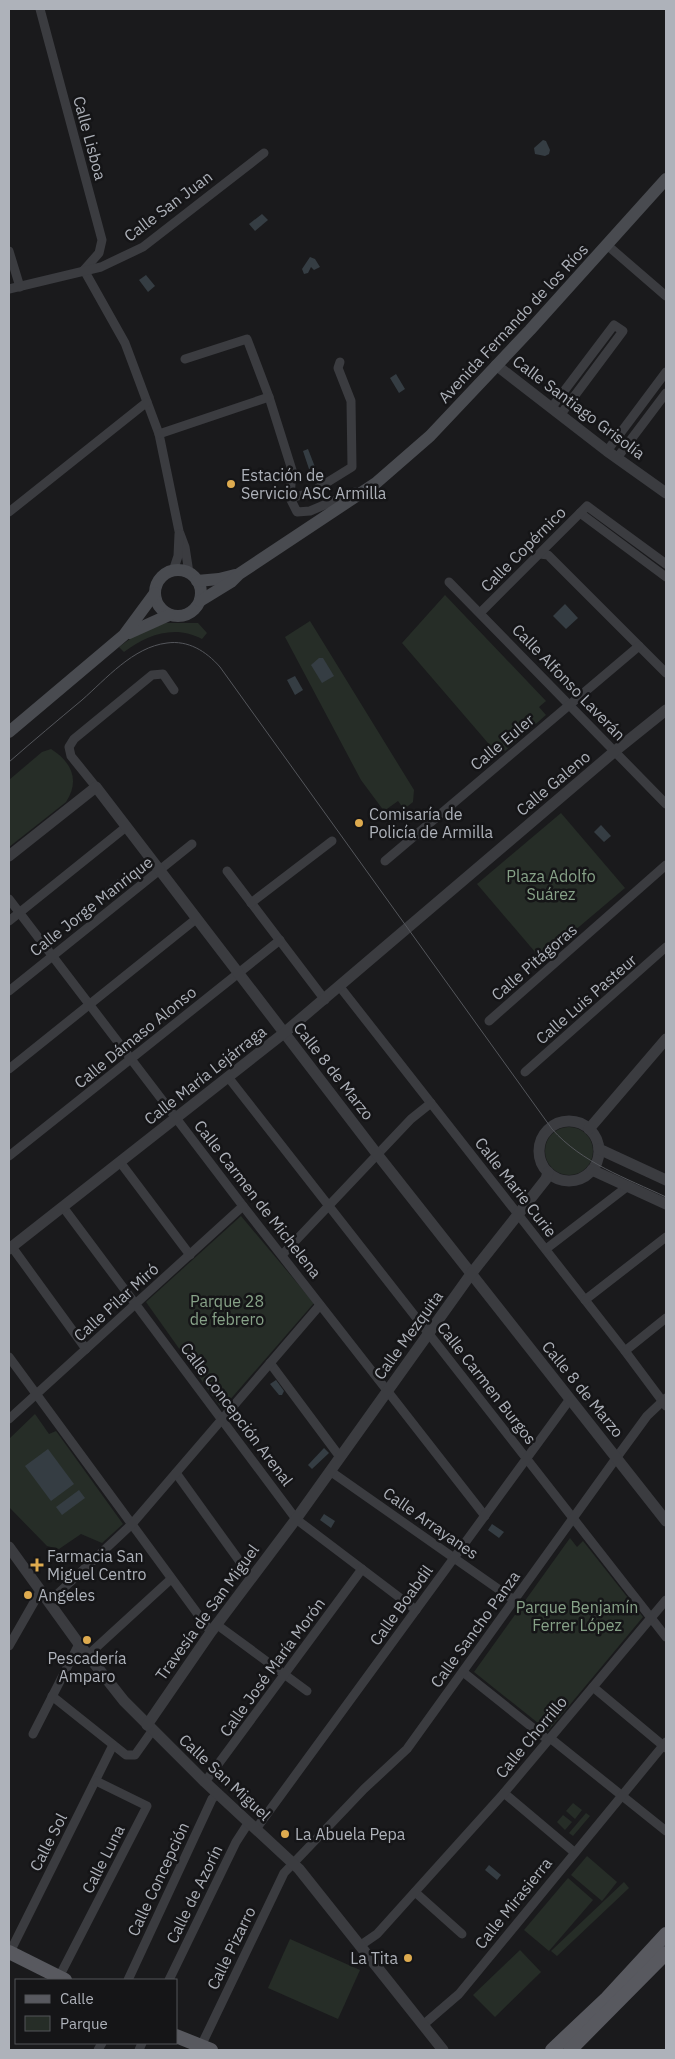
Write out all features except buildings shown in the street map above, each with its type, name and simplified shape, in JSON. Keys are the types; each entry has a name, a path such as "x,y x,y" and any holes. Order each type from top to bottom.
{"main road":[{"name":"Avenida Fernando de los Ríos","path":"200,601 376,483 430,436 666,179"},
{"path":"9,732 124,635 155,593 160,579 173,571 193,577 200,587 200,601 191,613 176,616 169,615 124,635"},
{"name":"Avenida Fernando de los Ríos","path":"193,577 219,579 239,574"},
{"path":"155,593 159,606 169,615"},
{"path":"552,2050 607,1998 666,1934"},
{"path":"9,1953 62,1979"},
{"path":"570,2050 666,1953"},
{"path":"178,2037 206,2048"}],"street":[{"name":"Calle Lisboa","path":"40,9 102,240 99,253 84,270"},
{"name":"Calle San Juan","path":"9,289 101,267 143,247 264,153"},
{"path":"607,245 666,296"},
{"path":"9,251 20,287"},
{"path":"84,270 125,343 159,434 180,531 193,577"},
{"path":"614,325 623,331 556,411 614,325"},
{"path":"186,359 247,339 269,397 292,470 290,498 310,493 352,467 351,402 338,368 340,362"},
{"name":"Calle Santiago Grisolía","path":"496,365 666,493"},
{"path":"612,454 666,372"},
{"path":"612,454 666,393"},
{"path":"159,434 269,397"},
{"path":"9,511 147,402"},
{"name":"Avenida Fernando de los Ríos","path":"290,498 297,512 310,511 376,483"},
{"name":"Calle Copérnico","path":"480,613 587,506 666,564"},
{"path":"580,513 666,577"},
{"path":"173,571 178,556 180,531"},
{"path":"540,554 548,556 666,673"},
{"name":"Calle Alfonso Laverán","path":"449,582 666,804"},
{"name":"Calle Euler","path":"385,861 639,646"},
{"name":"Calle 8 de Marzo","path":"174,690 163,674 152,674 74,739 69,747 72,756 377,1154 666,1520"},
{"name":"Calle Galeno","path":"417,920 615,751 666,710"},
{"path":"9,856 96,787"},
{"path":"9,921 126,827"},
{"path":"251,903 332,841"},
{"name":"Calle Jorge Manrique","path":"9,991 192,844"},
{"name":"Calle Pitágoras","path":"489,1021 666,865"},
{"path":"227,871 325,1000"},
{"name":"Calle Carmen de Michelena","path":"9,899 243,1206 485,1516"},
{"path":"9,1069 196,919"},
{"name":"Calle María Lejárraga","path":"10,1248 325,1000 417,920"},
{"name":"Calle Dámaso Alonso","path":"9,1156 280,940"},
{"name":"Calle Luis Pasteur","path":"525,1072 666,947"},
{"name":"Calle Marie Curie","path":"340,987 665,1402"},
{"path":"589,1128 666,1039"},
{"name":"Calle Carmen Burgos","path":"228,1077 666,1637"},
{"path":"282,1255 411,1119 431,1103"},
{"path":"562,1121 580,1123 589,1128 596,1138 600,1149 599,1158 585,1177 565,1181 556,1178 548,1172 540,1156 539,1147 545,1133 555,1124 562,1121"},
{"path":"600,1149 666,1180"},
{"path":"120,1162 190,1254"},
{"path":"592,1170 666,1204"},
{"name":"Calle Mezquita","path":"296,1518 471,1274 546,1179 548,1172"},
{"path":"546,1249 628,1186"},
{"name":"Calle Pilar Miró","path":"9,1419 243,1206"},
{"name":"Calle Concepción Arenal","path":"63,1207 296,1518 416,1610"},
{"path":"585,1300 666,1237"},
{"path":"10,1248 86,1349"},
{"path":"49,1602 132,1524 320,1304"},
{"path":"625,1350 666,1318"},
{"path":"9,1357 171,1579 214,1628 307,1691"},
{"path":"270,1363 340,1458"},
{"name":"Calle Boabdil","path":"252,1826 416,1610 570,1399"},
{"name":"Calle Sancho Panza","path":"291,1863 364,1789 407,1749 647,1416 665,1402"},
{"name":"Calle Arrayanes","path":"330,1471 514,1600"},
{"path":"176,1473 251,1577"},
{"name":"Travesía de San Miguel","path":"149,1728 214,1628 296,1518"},
{"name":"Calle San Miguel","path":"9,1547 78,1644 124,1701 205,1782 299,1869 443,2050"},
{"name":"Calle José María Morón","path":"205,1782 285,1676 362,1568"},
{"path":"88,1655 171,1579"},
{"path":"9,1646 41,1590"},
{"name":"Calle Chorrillo","path":"361,1945 377,1934 504,1793 666,1600"},
{"path":"33,1734 78,1644"},
{"path":"463,1672 666,1831"},
{"path":"593,1687 665,1745"},
{"path":"52,1696 126,1755 135,1755 149,1728"},
{"name":"Calle Sol","path":"9,1953 114,1745"},
{"name":"Calle Mirasierra","path":"423,2025 459,1994 574,1852 665,1745"},
{"name":"Calle Luna","path":"62,1979 148,1806 96,1781"},
{"name":"Calle Concepción","path":"128,1979 212,1800 218,1793"},
{"path":"504,1793 574,1852"},
{"name":"Calle de Azorín","path":"170,1979 236,1842 252,1826"},
{"name":"Calle Pizarro","path":"206,2048 284,1873 291,1863"},
{"path":"415,1892 462,1934"}],"green space":[{"path":"445,595 546,701 539,707 546,715 505,751 500,745 494,750 402,643"},
{"path":"310,621 414,790 413,802 404,809 398,801 384,811 361,780 285,637"},
{"path":"165,623 198,623 207,633 202,639 182,632 171,632 151,636 124,652 119,647 138,633"},
{"path":"51,749 64,760 72,772 73,787 70,794 66,802 9,847 9,780 42,752"},
{"name":"Plaza Adolfo Suárez","path":"561,813 625,888 541,959 477,884"},
{"path":"564,1127 574,1127 586,1134 593,1146 593,1156 586,1168 574,1175 564,1175 556,1171 549,1164 545,1156 545,1146 549,1138 556,1131"},
{"name":"Parque 28 de febrero","path":"241,1216 314,1303 222,1409 146,1302"},
{"path":"35,1414 49,1434 56,1431 123,1524 102,1543 81,1534 59,1549 47,1546 9,1507 9,1439"},
{"name":"Parque Benjamín Ferrer López","path":"570,1538 577,1547 583,1541 643,1617 548,1731 474,1672"},
{"path":"573,1803 582,1810 575,1819 566,1811"},
{"path":"586,1813 590,1816 573,1836 569,1833"},
{"path":"563,1815 572,1822 565,1830 557,1822"},
{"path":"587,1856 617,1882 602,1901 571,1875"},
{"path":"568,1878 593,1900 549,1951 524,1930"},
{"path":"624,1882 629,1888 557,1956 551,1951"},
{"path":"290,1939 360,1970 338,2019 268,1988"},
{"path":"520,1950 541,1972 495,2017 473,1995"}],"shaded area":[{"path":"543,140 546,141 550,150 549,154 545,156 535,154 534,148"},
{"path":"262,214 268,220 255,231 249,224"},
{"path":"310,257 315,259 320,267 314,270 311,267 308,273 304,274 302,269"},
{"path":"146,275 155,286 148,292 139,280"},
{"path":"396,374 405,389 399,393 390,378"},
{"path":"308,449 315,467 309,469 303,451"},
{"path":"565,604 578,618 566,629 553,616"},
{"path":"319,658 323,658 334,676 322,683 311,665"},
{"path":"295,676 303,690 295,695 287,680"},
{"path":"601,825 611,836 604,842 594,832"},
{"path":"118,879 124,886 107,900 104,899 99,894"},
{"path":"276,1380 284,1391 282,1395 279,1395 270,1384"},
{"path":"324,1448 329,1453 312,1469 308,1465"},
{"path":"48,1449 74,1484 51,1501 25,1466"},
{"path":"79,1490 85,1498 62,1515 56,1507"},
{"path":"324,1514 335,1521 331,1528 320,1520"},
{"path":"492,1524 504,1532 499,1538 488,1530"},
{"path":"489,1865 501,1875 497,1880 485,1870"}],"tram line":[{"path":"9,762 131,657 155,646 167,643 182,643 203,652 220,667 552,1129 577,1151 605,1169 666,1197"}],"place":[{"name":"Estación de Servicio ASC Armilla","path":"231,484"},
{"name":"Comisaría de Policía de Armilla","path":"359,823"},
{"name":"Farmacia San Miguel Centro","path":"37,1565"},
{"name":"Angeles","path":"28,1595"},
{"name":"Pescadería Amparo","path":"87,1640"},
{"name":"La Abuela Pepa","path":"285,1834"},
{"name":"La Tita","path":"408,1958"}]}
